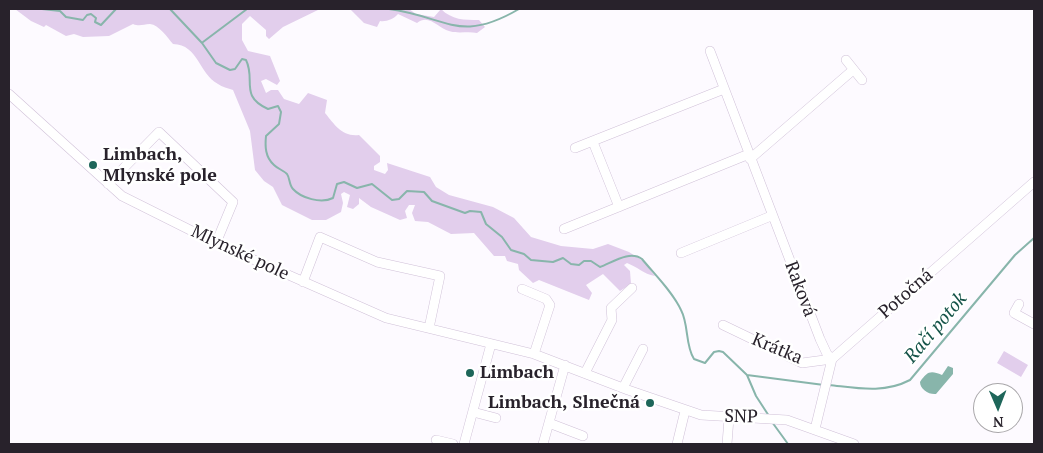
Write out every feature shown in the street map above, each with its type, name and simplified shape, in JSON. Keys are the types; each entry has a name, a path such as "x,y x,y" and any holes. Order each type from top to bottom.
{"street":[{"name":"Raková","path":"710,51 820,340 827,354 832,359"},
{"path":"846,60 862,80"},
{"path":"564,229 749,157 853,70"},
{"path":"575,148 724,89"},
{"name":"Mlynské pole","path":"9,94 122,196 216,243 386,318 534,354 565,365"},
{"path":"108,184 159,132 233,202 216,243"},
{"path":"593,142 619,207"},
{"name":"Potočná","path":"832,359 1034,182"},
{"path":"681,253 772,216"},
{"path":"303,282 320,237 377,262 440,276 429,328"},
{"path":"585,373 612,320 611,308 632,288"},
{"path":"522,290 546,299 550,305 534,354"},
{"path":"1014,312 1034,324"},
{"name":"Krátka","path":"723,325 802,363 832,359"},
{"path":"464,444 491,344"},
{"path":"625,389 643,349"},
{"path":"815,429 832,359"},
{"path":"543,444 565,365"},
{"name":"SNP","path":"565,365 685,411 729,418 775,418 815,429 854,444"},
{"path":"677,444 685,411"},
{"path":"473,412 496,418"},
{"path":"726,444 729,418"},
{"path":"549,423 583,436"},
{"path":"436,440 453,444"}],"shaded area":[{"path":"15,9 320,9 283,27 269,39 266,36 266,30 250,16 242,24 242,40 248,51 270,56 280,81 277,85 266,79 261,81 266,93 271,90 278,90 284,99 299,104 308,93 327,100 325,113 336,126 348,134 359,135 380,156 380,162 374,166 374,170 385,174 388,170 387,163 430,177 436,187 449,195 493,207 514,218 531,237 561,246 593,249 608,244 629,252 643,261 655,276 647,274 627,263 624,265 630,271 631,284 620,291 603,274 586,285 592,293 589,300 539,280 533,283 519,270 518,264 507,261 505,256 494,256 474,233 451,234 428,222 415,221 412,213 415,205 409,205 405,211 407,218 400,220 371,207 359,198 359,204 353,209 347,207 350,195 344,192 341,194 343,203 341,212 326,220 312,220 282,205 273,187 264,181 255,170 250,131 233,90 221,86 211,79 188,49 173,44 163,32 150,24 133,24 109,36 83,37 74,34 66,36 46,25 44,27 31,21"},
{"path":"350,9 409,9 416,14 434,17 441,9 454,17 479,20 485,27 477,33 452,32 445,30 434,22 421,20 417,23 398,14 390,20 380,21 377,27 364,23"},
{"path":"1004,351 1028,365 1021,377 997,363"},
{"path":"948,366 953,368 953,374 936,394 931,394 923,389 920,382 925,376 932,372 942,375"}],"waterway":[{"path":"42,9 60,11 66,17 83,20 87,15 91,14 96,18 95,22 101,25 116,9"},
{"path":"170,9 202,43 216,63 230,70 235,69 242,59 246,60 249,67 251,93 254,99 268,109 278,106 281,112 279,124 266,136 266,151 271,162 287,174 290,184 301,195 317,200 328,200 333,198 337,184 344,182 357,188 372,184 392,200 399,199 407,191 424,192 432,201 465,213 470,211 481,212 486,224 502,237 511,250 524,254 531,260 553,262 563,258 571,264 579,265 584,261 591,261 600,267 627,256 642,259 677,303 685,322 689,348 694,359 705,363 714,352 723,352 747,375 756,396 769,416"},
{"path":"203,42 247,9"},
{"path":"389,9 454,25 467,26 482,25 519,9"},
{"name":"Račí potok","path":"829,385 880,389 910,380 1015,255 1034,238"},
{"name":"Račí potok","path":"747,375 824,385"},
{"path":"772,422 788,444"}],"place":[{"name":"Limbach, Mlynské pole","path":"93,165"},
{"name":"Limbach","path":"470,373"},
{"name":"Limbach, Slnečná","path":"650,403"}]}
